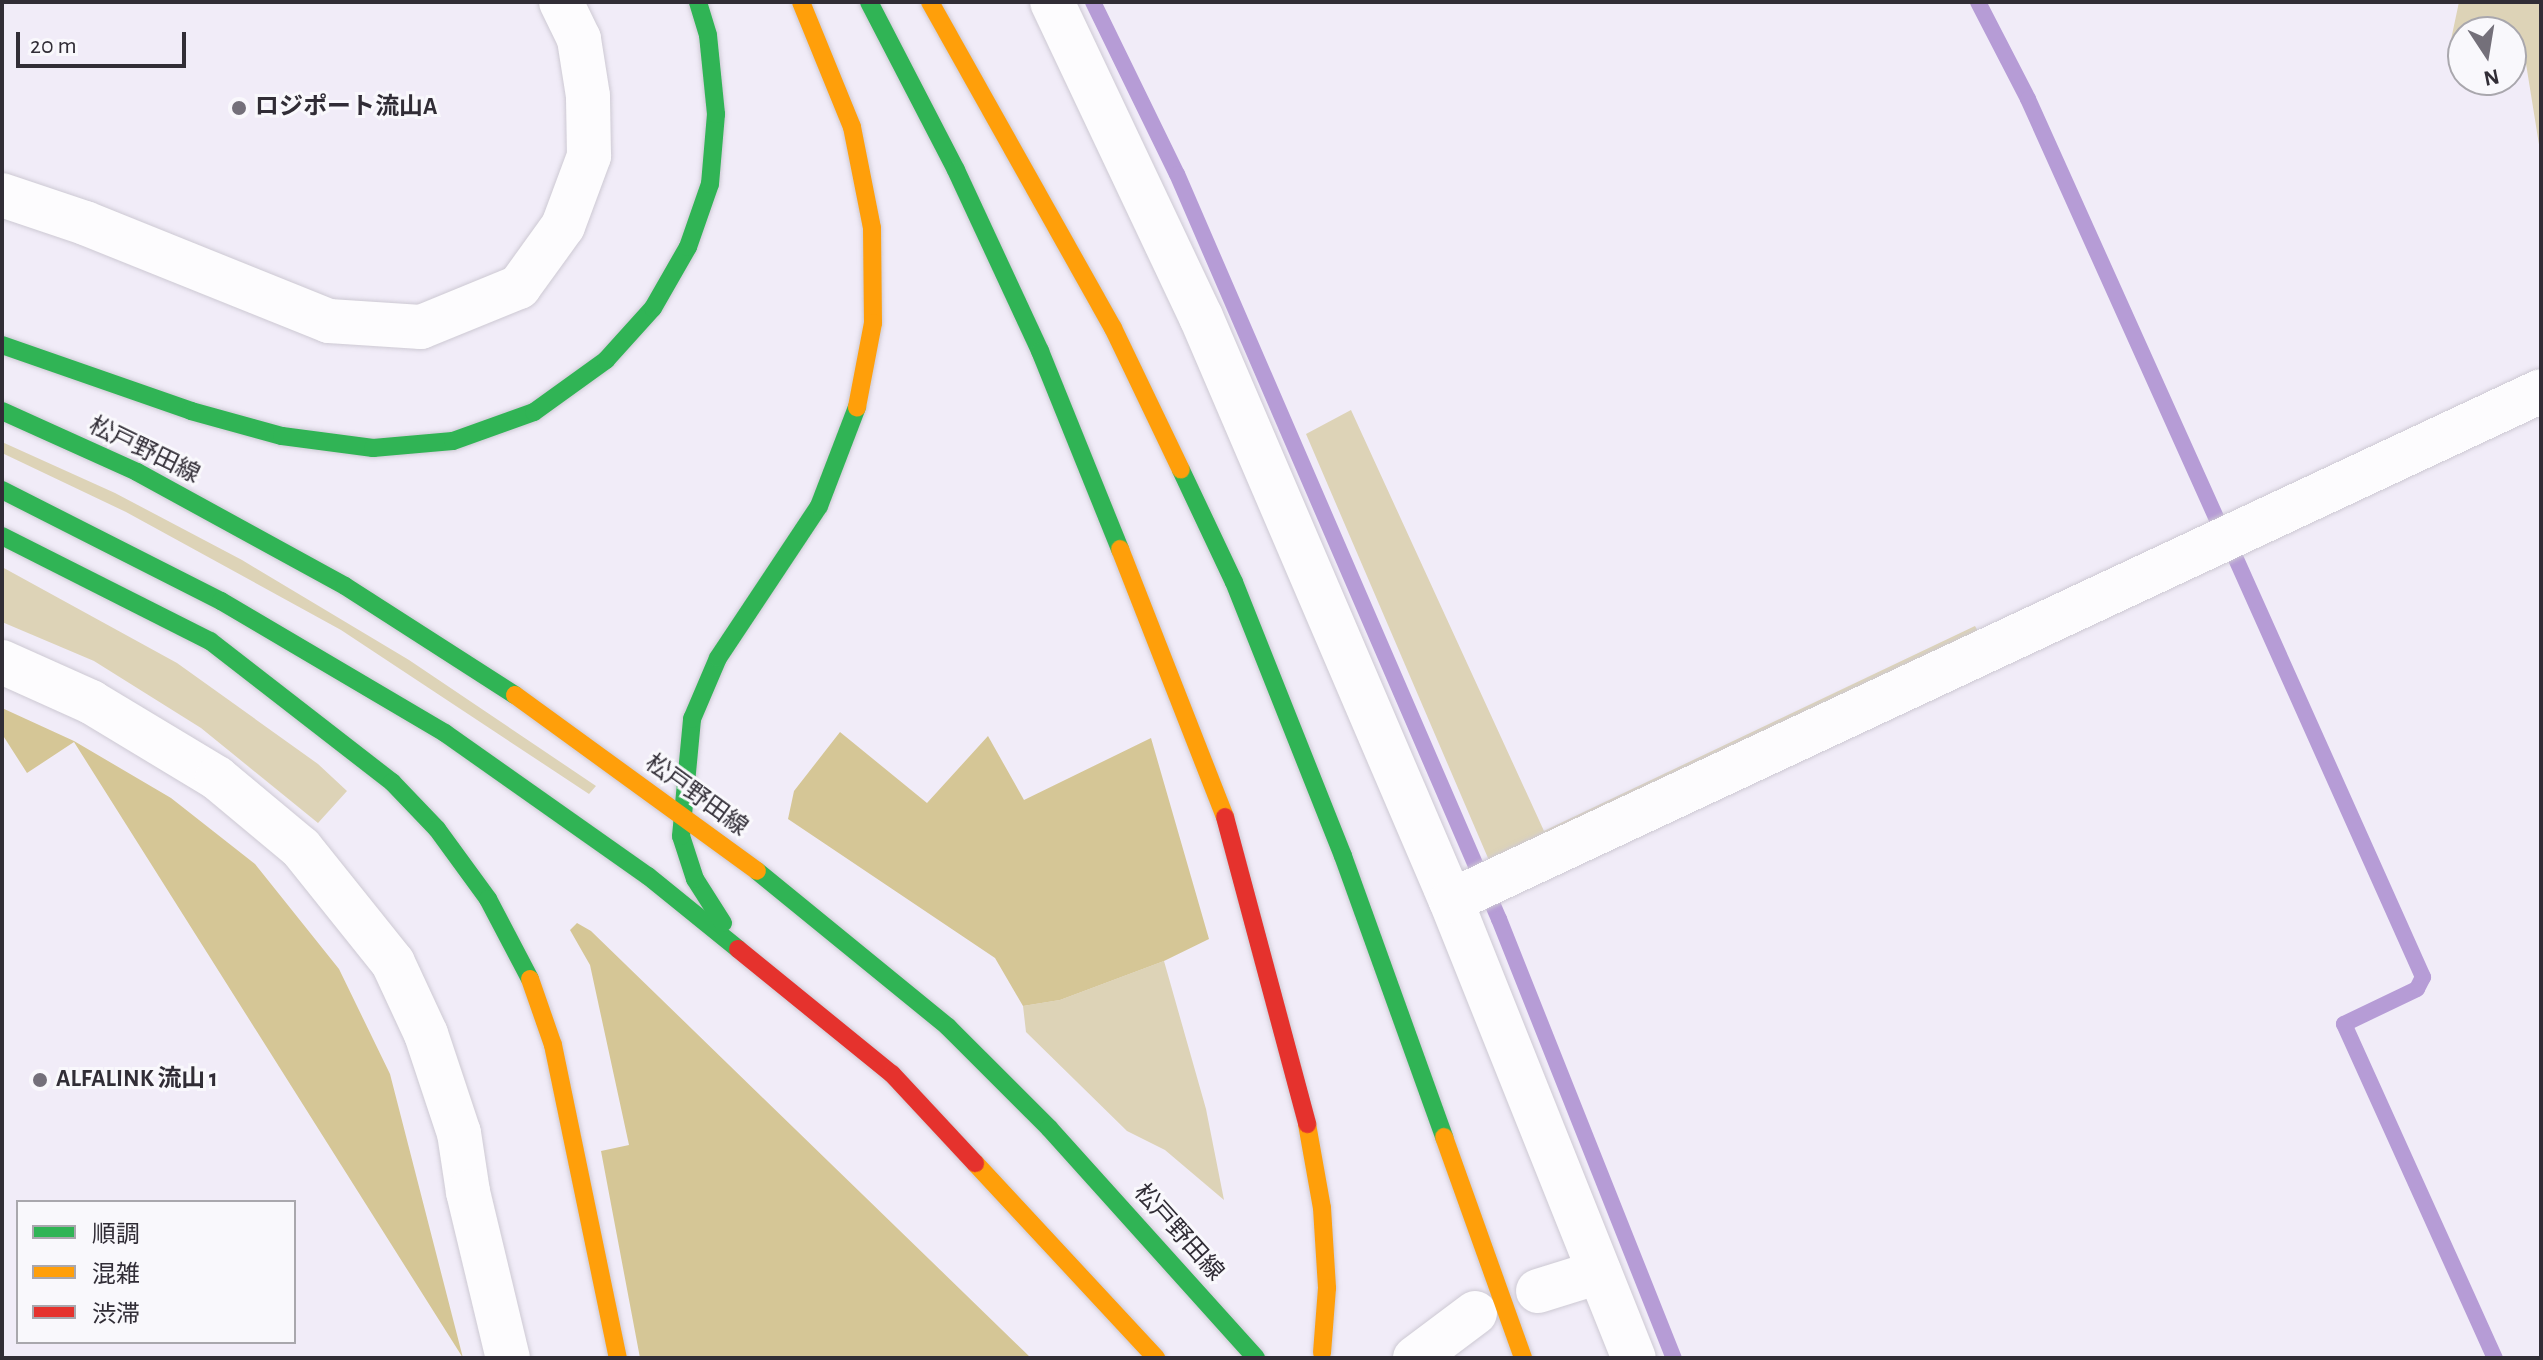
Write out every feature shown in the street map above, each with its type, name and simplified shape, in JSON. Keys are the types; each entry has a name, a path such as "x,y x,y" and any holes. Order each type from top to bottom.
{"main road":[{"path":"2,345 191,411 282,436 358,446 453,441 534,412 606,360 653,308 688,247 710,184 716,114 708,35 698,2"},
{"path":"740,950 695,879 679,812 692,719 718,658 819,506 855,419 873,323 872,228 852,127 801,2"},
{"path":"869,2 956,170 1040,351 1220,798 1301,1092 1322,1208 1327,1288 1322,1353"},
{"path":"930,2 1113,328 1234,582 1343,856 1523,1358"},
{"name":"松戸野田線","path":"2,411 137,472 345,586 449,648 679,812 801,904 948,1027 1049,1128 1256,1358"},
{"path":"2,490 221,601 445,733 648,876 892,1074 1156,1358"},
{"path":"2,536 210,641 392,782 437,829 488,899 528,972 553,1045 618,1358"}],"street":[{"path":"2,195 85,223 329,321 421,327 519,287 563,226 589,156 588,111 579,39 561,2"},
{"path":"1052,2 1475,890 1599,1272 1634,1358"},
{"path":"1475,890 2541,391"},
{"path":"2,662 91,702 217,778 301,848 393,963 426,1034 459,1133 468,1192 508,1358"},
{"path":"1538,1291 1599,1272"},
{"path":"1415,1358 1475,1313"}],"shaded area":[{"path":"2459,2 2541,2 2541,157 2527,70 2527,16 2456,16"},
{"path":"1351,410 1544,831 1975,626 1983,640 1491,865 1306,434"},
{"path":"2,442 115,493 242,560 409,660 596,786 589,794 341,630 126,512 2,453"},
{"path":"2,567 177,663 318,764 347,791 318,823 201,728 94,661 2,622"},
{"path":"2,708 74,741 171,798 255,864 339,969 390,1074 463,1358 74,742 27,773 2,734"},
{"path":"840,732 927,803 988,736 1024,800 1151,738 1209,939 1164,961 1060,1000 1023,1006 995,958 788,819 794,791"},
{"path":"577,923 591,931 1031,1358 640,1358 601,1151 629,1145 590,965 570,930"},
{"path":"1164,961 1206,1109 1224,1200 1165,1150 1127,1131 1026,1032 1023,1006 1060,1000"}],"waterway":[{"path":"1093,2 1177,174 1499,919 1674,1358"},
{"path":"1978,2 2028,99 2221,529"},
{"path":"2232,550 2423,977 2417,989 2344,1024 2495,1358"}],"traffic: fast":[{"path":"2,345 191,411 282,436 373,448 453,441 534,412 606,360 653,308 688,247 710,184 716,114 708,35 698,2"},
{"path":"869,2 956,170 1040,351 1120,549"},
{"path":"723,923 695,879 681,836 692,719 718,658 819,506 857,407"},
{"path":"2,411 137,472 345,586 515,695"},
{"path":"1181,470 1234,582 1343,856 1444,1137"},
{"path":"2,490 221,601 445,733 648,876 738,949"},
{"path":"2,536 210,641 392,782 437,829 488,899 530,979"},
{"path":"757,871 948,1027 1049,1128 1256,1358"}],"traffic: slow":[{"path":"801,2 852,127 872,228 873,323 857,407"},
{"path":"930,2 1113,328 1181,470"},
{"path":"1120,549 1225,817"},
{"path":"515,695 757,871"},
{"path":"530,979 553,1045 618,1358"},
{"path":"1307,1124 1322,1208 1327,1288 1322,1353"},
{"path":"1444,1137 1523,1358"},
{"path":"975,1163 1156,1358"}],"traffic: jam":[{"path":"1225,817 1307,1124"},
{"path":"738,949 892,1074 975,1163"}],"place":[{"name":"ロジポート流山A","path":"239,108"},
{"name":"ALFALINK 流山 1","path":"40,1080"}]}
